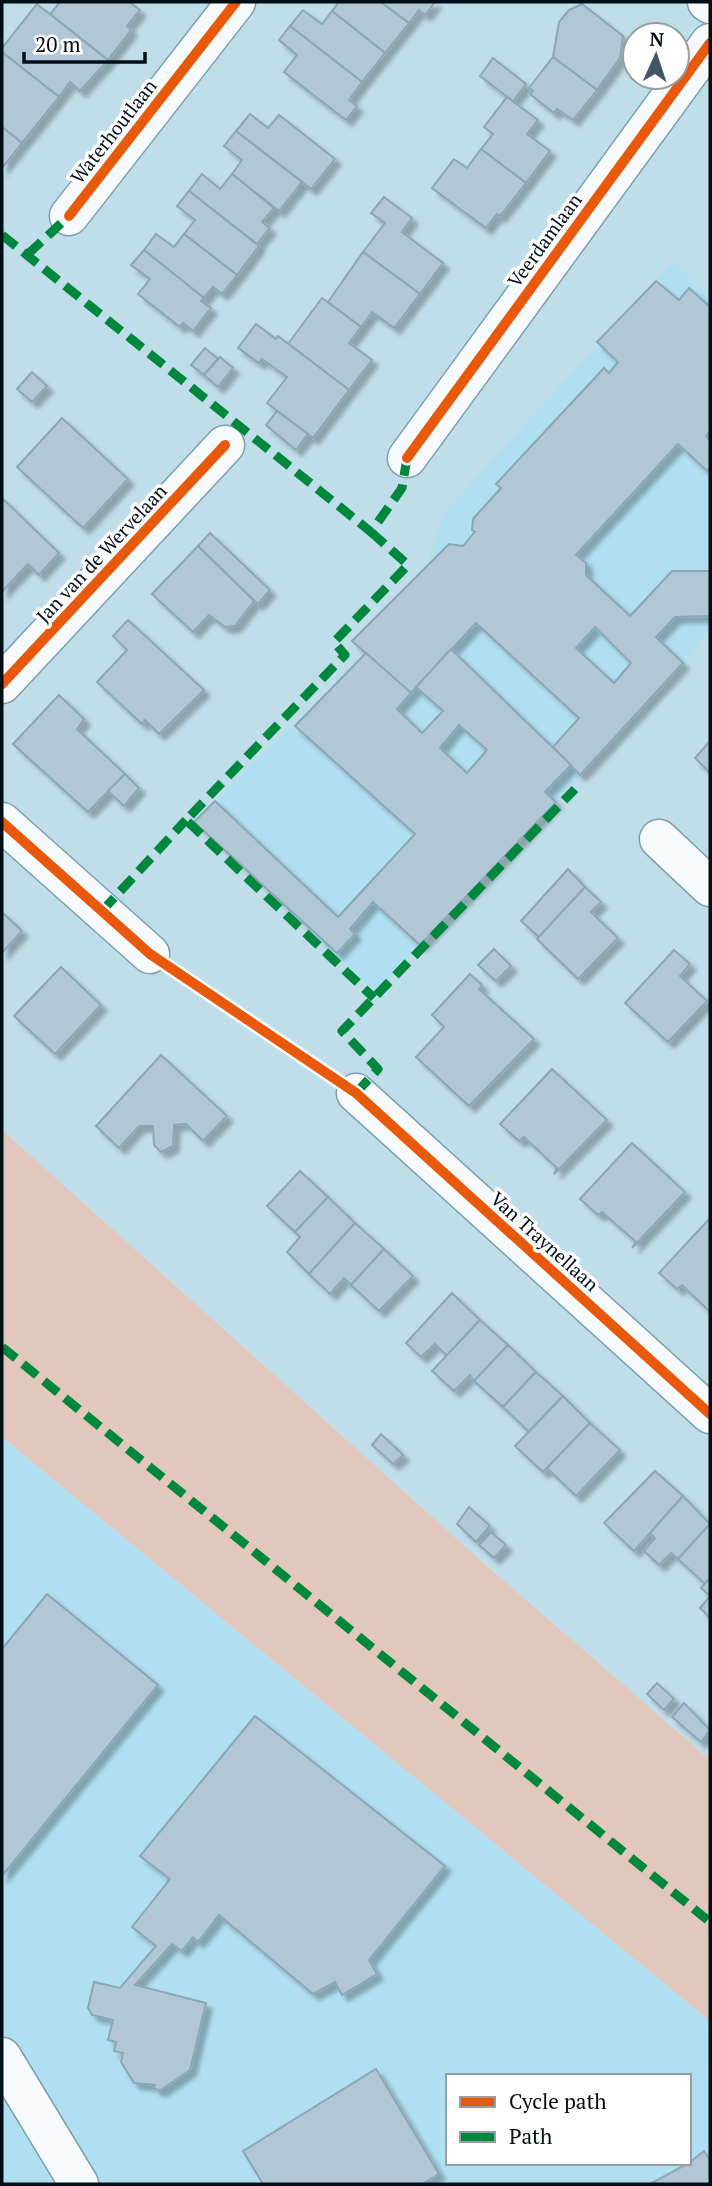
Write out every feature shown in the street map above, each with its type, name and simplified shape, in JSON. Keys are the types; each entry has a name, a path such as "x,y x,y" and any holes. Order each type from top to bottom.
{"street":[{"name":"Waterhoutlaan","path":"69,216 236,2"},
{"name":"Veerdamlaan","path":"407,458 710,43"},
{"name":"Jan van de Wervelaan","path":"2,684 225,445"},
{"path":"2,822 150,954"},
{"path":"659,839 710,887"},
{"name":"Van Traynellaan","path":"356,1093 710,1414"},
{"path":"2,2057 79,2184"}],"shaded area":[{"path":"673,262 710,298 710,628 683,663 556,802 376,992 194,822 365,653 352,641 427,564 445,512"},
{"path":"2,1130 482,1562 710,1760 710,2021 2,1437"},
{"path":"2,1438 710,2021 710,2184 2,2184"}],"building":[{"path":"60,2 129,2 140,10 127,26 131,30 108,60 50,14"},
{"path":"339,2 381,2 409,23 385,53 332,11"},
{"path":"381,2 435,2 425,15 419,10 409,23"},
{"path":"37,4 108,60 80,91 70,82 59,97 2,52 2,48"},
{"path":"582,4 621,34 620,58 597,90 553,57 559,22 569,10"},
{"path":"303,10 322,24 332,11 385,53 362,82 290,26"},
{"path":"290,26 362,82 349,100 357,106 346,120 284,72 297,55 279,40"},
{"path":"2,52 59,97 22,143 2,127"},
{"path":"553,57 597,90 573,120 557,109 554,113 530,94 533,91 529,88"},
{"path":"493,58 526,84 513,101 480,76"},
{"path":"507,97 538,120 527,134 550,151 526,183 481,149 493,134 484,127"},
{"path":"250,114 268,128 279,115 335,159 311,189 236,131"},
{"path":"2,127 22,143 2,168"},
{"path":"236,131 302,182 279,211 232,174 242,160 224,146"},
{"path":"481,149 526,183 500,216 497,214 486,228 432,188 454,159 467,168"},
{"path":"202,174 220,189 232,174 274,208 262,222 270,228 257,244 189,191"},
{"path":"189,191 259,246 237,275 184,234 195,220 177,206"},
{"path":"384,197 412,218 402,232 443,263 420,294 363,252 385,223 371,213"},
{"path":"156,234 174,247 184,234 237,275 222,294 213,287 204,298 144,250"},
{"path":"144,250 204,298 201,301 211,308 193,331 183,323 180,327 138,294 150,279 131,265"},
{"path":"363,252 420,294 394,328 372,312 361,327 328,302"},
{"path":"656,281 679,300 689,288 710,307 710,431 706,436 710,441 710,467 707,471 678,444 576,555 586,563 586,575 630,616 672,571 710,571 710,616 675,617 656,637 683,663 580,775 553,747 579,718 476,623 411,693 352,641 449,544 463,546 475,532 472,530 473,519 501,488 496,484 604,368 609,373 618,362 597,342","holes":["595,627 631,663 614,683 576,648"]},
{"path":"322,298 361,327 349,343 372,360 349,390 288,344"},
{"path":"256,324 276,339 278,336 349,390 313,438 267,403 287,377 262,359 259,363 238,348"},
{"path":"205,348 218,359 204,375 191,365"},
{"path":"220,357 233,368 218,387 204,375"},
{"path":"32,372 47,386 32,402 17,389"},
{"path":"277,411 308,434 296,450 266,425"},
{"path":"62,418 128,479 83,528 17,467"},
{"path":"2,498 59,553 39,575 28,564 2,592"},
{"path":"210,533 270,590 258,604 198,546"},
{"path":"198,546 254,601 235,626 225,627 209,615 193,632 152,594"},
{"path":"128,620 204,690 159,734 145,720 142,724 97,682 127,650 113,636"},
{"path":"451,649 571,765 545,792 556,802 420,945 373,902 350,929 355,934 337,953 194,822 215,801 338,917 415,834 295,726 366,653 411,693 397,709 422,733 443,711 416,687","holes":["459,725 487,750 467,773 440,748"]},
{"path":"59,695 84,719 77,729 125,774 88,812 13,744"},
{"path":"710,741 710,773 695,758"},
{"path":"125,774 139,788 124,806 108,791"},
{"path":"568,869 585,887 539,937 521,921"},
{"path":"585,887 601,902 591,912 618,938 578,979 537,939"},
{"path":"2,912 22,931 2,953"},
{"path":"494,949 511,966 496,981 478,965"},
{"path":"674,950 690,964 680,976 707,1001 668,1042 625,1003"},
{"path":"61,967 101,1005 55,1054 14,1016"},
{"path":"470,974 482,985 479,989 534,1039 469,1106 416,1057 444,1027 432,1015"},
{"path":"161,1055 227,1116 203,1141 186,1124 174,1125 173,1146 161,1152 154,1145 153,1126 139,1126 119,1148 96,1126"},
{"path":"552,1069 607,1120 554,1174 557,1168 524,1137 519,1141 500,1124"},
{"path":"632,1143 685,1192 632,1248 636,1242 602,1212 598,1215 580,1199"},
{"path":"300,1171 328,1197 295,1232 267,1206"},
{"path":"328,1197 355,1223 309,1274 287,1252 300,1237 295,1232"},
{"path":"710,1218 710,1312 682,1285 677,1289 659,1273"},
{"path":"355,1223 384,1249 351,1285 344,1278 330,1294 309,1274"},
{"path":"384,1249 413,1276 379,1311 351,1285"},
{"path":"452,1293 480,1320 447,1356 435,1344 421,1357 406,1343"},
{"path":"480,1320 508,1345 474,1381 470,1375 454,1391 432,1371"},
{"path":"508,1345 536,1372 503,1407 474,1381"},
{"path":"536,1372 563,1396 529,1432 503,1407"},
{"path":"563,1396 590,1423 543,1472 515,1446"},
{"path":"590,1423 620,1450 576,1496 547,1468"},
{"path":"381,1434 403,1455 393,1464 372,1445"},
{"path":"655,1471 683,1496 634,1551 604,1523"},
{"path":"683,1496 710,1524 678,1559 671,1553 659,1565 644,1551 655,1538 650,1533"},
{"path":"469,1507 490,1526 476,1542 457,1524"},
{"path":"710,1524 710,1578 705,1584 678,1559"},
{"path":"491,1532 506,1545 494,1558 479,1545"},
{"path":"710,1578 710,1596 701,1588"},
{"path":"47,1594 158,1685 2,1876 2,1649"},
{"path":"710,1596 710,1618 700,1608"},
{"path":"657,1683 674,1699 664,1710 647,1694"},
{"path":"684,1703 710,1730 701,1742 672,1717"},
{"path":"255,1716 445,1866 369,1960 377,1974 342,1995 335,1982 313,1994 219,1915 198,1942 193,1937 182,1951 172,1944 135,1985 206,2003 190,2070 161,2090 154,2089 155,2085 134,2083 121,2062 123,2053 114,2051 116,2042 108,2040 113,2020 92,2015 88,2008 94,1982 120,1988 156,1946 132,1927 170,1879 140,1856"},
{"path":"376,2069 439,2174 422,2184 263,2184 243,2151"},
{"path":"704,2151 710,2160 710,2184 650,2184 685,2165 691,2165 691,2161"}],"marked path":[{"path":"28,254 69,216"},
{"path":"2,235 371,532 402,488 407,458"},
{"path":"371,532 408,565 334,642 345,655 186,820 374,998"},
{"path":"356,1093 378,1069 342,1031 575,789"},
{"path":"102,911 186,820"},
{"path":"2,1347 710,1922"}],"cycle path":[{"path":"69,216 236,2"},
{"path":"407,458 710,43"},
{"path":"2,684 225,445"},
{"path":"2,822 150,954 356,1093 710,1414"}]}
